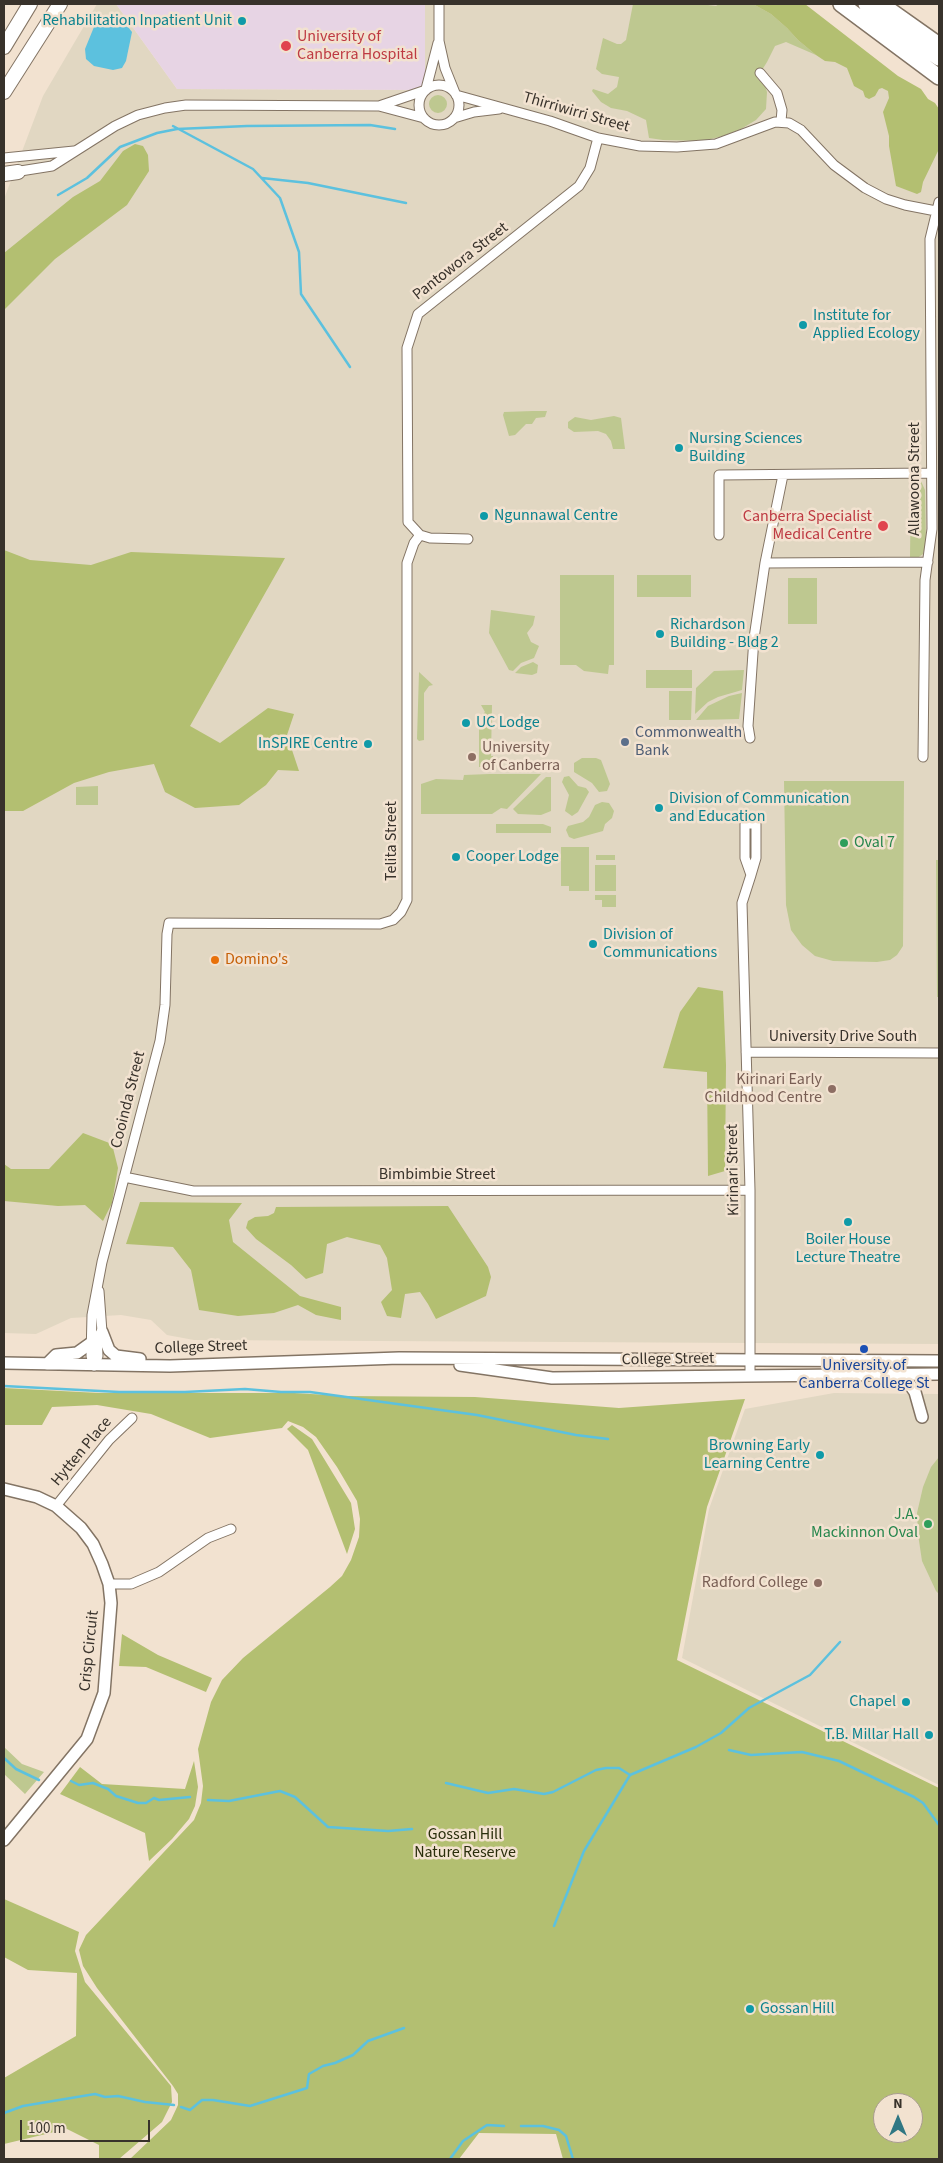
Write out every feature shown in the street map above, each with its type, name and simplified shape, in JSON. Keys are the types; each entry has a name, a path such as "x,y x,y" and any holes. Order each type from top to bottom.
{"main road":[{"path":"4,47 30,4"},
{"path":"4,92 60,4"},
{"path":"841,4 939,77"},
{"path":"866,4 874,14 939,58"},
{"path":"881,4 939,45"}],"street":[{"path":"8,172 52,166 138,115 186,105 379,106 424,118 436,124 443,124 454,118 458,106 445,68 439,41 438,4"},
{"path":"424,118 419,101 426,90 439,41"},
{"path":"760,74 776,93 782,110 781,121 796,126 834,165 865,188 899,203 936,211"},
{"path":"379,106 438,85 445,86 455,94"},
{"name":"Thirriwirri Street","path":"455,94 550,121 598,138 640,146 677,147 716,144 781,121"},
{"name":"Thirriwirri Street","path":"454,118 474,112 504,108"},
{"name":"Pantowora Street","path":"420,535 411,528 407,514 406,348 418,314 579,186 590,168 598,138"},
{"path":"4,158 77,151"},
{"name":"Allawoona Street","path":"923,757 925,580 936,528 931,473 930,239 939,202"},
{"path":"719,535 719,475 931,473"},
{"path":"750,738 748,726 754,638 764,563 783,475"},
{"path":"420,535 430,538 468,539"},
{"name":"Telita Street","path":"169,923 380,924 393,920 401,912 407,900 406,563 414,543 420,535"},
{"path":"764,563 928,562"},
{"name":"Kirinari Street","path":"750,1376 750,1190 742,903 751,875 756,858 756,824 745,824 745,858 751,875"},
{"name":"Cooinda Street","path":"94,1366 91,1343 92,1315 98,1281 160,1041 165,1005 169,923"},
{"name":"University Drive South","path":"746,1052 939,1053"},
{"name":"Bimbimbie Street","path":"124,1177 193,1191 750,1190"},
{"name":"Cooinda Street","path":"94,1366 98,1356 97,1337 102,1332 98,1281"},
{"path":"102,1332 104,1342 116,1356 159,1359 170,1366"},
{"path":"47,1364 56,1356 77,1353 91,1343"},
{"name":"College Street","path":"399,1358 552,1378 939,1374"},
{"name":"College Street","path":"4,1363 170,1366 399,1358 939,1361"},
{"path":"903,1375 915,1392 922,1416"},
{"name":"Hytten Place","path":"56,1506 109,1440 132,1418"},
{"name":"Crisp Circuit","path":"4,1489 37,1497 56,1506 81,1528 93,1544 109,1584 109,1629 104,1693 87,1739 4,1840"},
{"path":"109,1584 130,1584 159,1572 208,1538 231,1529"}],"shaded area":[{"name":"University of Canberra","path":"97,4 116,4 177,89 425,90 425,4 794,4 939,113 939,1344 194,1340 167,1335 151,1320 121,1315 71,1318 36,1334 4,1333 4,199 43,96"},
{"name":"University of Canberra Hospital","path":"116,4 425,4 425,90 177,89"},
{"name":"Radford College","path":"834,1393 939,1394 939,1785 682,1658 709,1509 745,1409"}],"green space":[{"path":"633,4 700,4 716,6 719,4 753,4 771,14 816,55 786,42 775,46 757,78 765,86 767,92 766,109 756,120 741,129 702,141 649,138 646,120 627,111 611,108 601,102 592,91 593,89 608,94 617,87 619,77 602,74 596,69 603,38 617,44 621,44 626,40"},
{"path":"753,4 805,4 898,76 921,89 928,99 935,103 939,109 939,149 923,182 921,192 917,194 896,186 889,136 883,112 889,98 888,91 882,88 879,89 875,96 869,99 865,97 863,91 854,86 847,68 835,62 825,61 816,55 771,14"},
{"path":"438,95 444,98 447,104 444,110 438,113 432,110 429,104 432,98"},
{"path":"135,144 143,146 148,155 149,171 127,205 55,259 4,310 4,253 73,197 100,181 123,151"},
{"path":"547,411 545,417 536,418 532,424 526,424 515,435 509,436 503,415 504,412"},
{"path":"614,416 621,418 625,449 613,449 611,441 606,434 598,431 574,432 568,428 568,422 575,417 591,420"},
{"path":"911,479 921,481 925,490 926,543 923,554 916,559 916,557 910,557"},
{"path":"4,550 30,560 91,565 131,552 285,558 190,726 220,743 268,708 294,714 287,735 299,771 278,770 266,785 239,805 195,808 165,792 154,764 109,772 74,783 23,811 4,811"},
{"path":"560,575 614,575 614,665 609,665 608,674 584,671 576,665 560,665"},
{"path":"637,575 691,575 691,597 637,597"},
{"path":"788,578 817,578 817,624 788,624"},
{"path":"491,610 535,616 533,625 527,633 531,642 539,646 534,658 521,663 513,671 509,670 489,633"},
{"path":"533,662 538,665 537,673 532,675 515,673 521,667"},
{"path":"646,670 692,670 692,688 646,688"},
{"path":"744,670 742,690 708,702 695,714 696,688 714,671"},
{"path":"419,672 433,685 429,686 424,693 424,740 419,741 417,739"},
{"path":"669,691 692,691 691,720 669,720"},
{"path":"742,693 739,719 696,720 708,706 729,696"},
{"path":"481,705 492,705 491,756 493,756 493,767 479,767 479,718 485,712"},
{"path":"582,758 601,760 610,784 607,791 599,792 592,783 574,772 574,763"},
{"path":"541,774 507,809 501,808 492,814 421,814 421,784 436,779 463,780 464,775"},
{"path":"569,776 578,786 586,788 589,792 578,812 572,816 565,811 569,795 562,782 564,777"},
{"path":"546,777 551,777 551,811 541,815 518,814 513,809"},
{"name":"Oval 7","path":"784,781 904,781 903,946 897,955 890,960 877,962 833,961 815,956 802,945 791,930 786,905"},
{"path":"98,786 98,805 76,805 76,787"},
{"path":"602,802 609,803 614,811 612,818 605,824 603,831 574,839 569,837 566,830 568,826 583,822 589,817 595,805"},
{"path":"496,824 543,824 551,827 551,833 496,833"},
{"path":"561,847 589,847 589,891 569,891 569,886 561,886"},
{"path":"596,855 615,855 615,860 596,860"},
{"path":"936,860 939,860 939,997 937,997"},
{"path":"595,865 616,865 616,891 595,891"},
{"path":"595,895 616,895 616,907 602,907 602,900 595,900"},
{"path":"698,987 723,991 726,1065 725,1171 708,1176 707,1072 663,1068 680,1012"},
{"path":"83,1133 112,1144 118,1168 112,1203 103,1221 85,1205 58,1206 4,1201 4,1164 11,1169 49,1169"},
{"path":"140,1202 242,1203 229,1220 233,1242 300,1296 341,1307 341,1320 316,1315 298,1305 274,1313 238,1316 199,1310 191,1270 173,1247 126,1244"},
{"path":"448,1206 488,1267 491,1277 486,1296 436,1319 420,1292 405,1294 401,1318 387,1316 381,1302 392,1290 387,1258 380,1245 347,1237 327,1244 323,1273 306,1279 291,1265 256,1239 246,1228 248,1221 255,1217 268,1216 274,1213 276,1207"},
{"name":"Gossan Hill Nature Reserve","path":"4,1388 99,1393 294,1393 344,1396 475,1397 619,1408 745,1399 707,1507 677,1660 939,1788 939,2159 563,2159 556,2134 479,2133 459,2159 130,2159 171,2120 178,2105 178,2094 97,1988 83,1966 79,1950 86,1935 194,1820 201,1803 203,1786 198,1749 211,1702 222,1680 243,1658 342,1576 351,1560 359,1537 360,1519 357,1501 316,1437 303,1427 288,1421 282,1428 210,1438 151,1414 97,1405 52,1407 42,1425 4,1425"},
{"path":"292,1425 312,1439 351,1503 355,1529 347,1554 308,1450 287,1429"},
{"name":"J.A. Mackinnon Oval","path":"939,1457 939,1594 922,1561 917,1513 923,1487 931,1467"},
{"path":"122,1634 158,1655 212,1678 206,1692 146,1667 119,1666"},
{"path":"4,1747 22,1764 44,1772 25,1794 4,1774"},
{"path":"194,1761 198,1787 195,1806 189,1819 149,1861 145,1833 60,1794 80,1767 102,1784 185,1789"},
{"path":"4,1899 79,1932 75,1951 85,1982 171,2086 172,2102 162,2122 119,2159 99,2159 99,2145 67,2129 4,2144 4,2078 76,2036 77,1973 28,1970 4,1957"}],"water":[{"path":"109,19 128,27 132,32 126,61 122,68 113,70 94,66 86,59 85,49 94,27"}],"waterway":[{"path":"58,195 87,178 120,147 157,133 177,129 247,126 370,125 395,129"},
{"path":"173,126 253,169 280,198 299,252 301,294 350,367"},
{"path":"262,178 308,183 406,203"},
{"path":"4,1386 119,1392 185,1392 245,1389 310,1392 477,1415 576,1435 608,1439"},
{"path":"554,1926 584,1851 630,1775 696,1747 721,1733 749,1708 810,1675 840,1642"},
{"path":"729,1750 751,1755 802,1752 839,1761 914,1797 923,1803 939,1825"},
{"path":"4,1758 16,1769 39,1780"},
{"path":"446,1783 488,1793 514,1789 544,1794 553,1792 596,1770 619,1768 630,1775"},
{"path":"71,1781 79,1785 93,1783 108,1789 116,1796 138,1803 146,1803 154,1798 159,1800 190,1797"},
{"path":"208,1800 229,1801 280,1791 295,1797 328,1827 388,1831 412,1829"},
{"path":"181,2107 190,2110 202,2100 250,2106 307,2088 309,2074 323,2066 353,2055 368,2041 404,2028"},
{"path":"4,2113 23,2106 95,2094 105,2097 118,2096 145,2102 174,2105"},
{"path":"450,2159 463,2141 487,2125 504,2126"},
{"path":"521,2126 543,2126 559,2130 566,2136 573,2159"}],"place":[{"name":"Rehabilitation Inpatient Unit","path":"242,21"},
{"name":"University of Canberra Hospital","path":"286,46"},
{"name":"Institute for Applied Ecology","path":"803,325"},
{"name":"Nursing Sciences Building","path":"679,448"},
{"name":"Ngunnawal Centre","path":"484,516"},
{"name":"Canberra Specialist Medical Centre","path":"883,526"},
{"name":"Richardson Building - Bldg 2","path":"660,634"},
{"name":"UC Lodge","path":"466,723"},
{"name":"Commonwealth Bank","path":"625,742"},
{"name":"InSPIRE Centre","path":"368,744"},
{"name":"University of Canberra","path":"472,757"},
{"name":"Division of Communication and Education","path":"659,808"},
{"name":"Oval 7","path":"844,843"},
{"name":"Cooper Lodge","path":"456,857"},
{"name":"Division of Communications","path":"593,944"},
{"name":"Domino's","path":"215,960"},
{"name":"Kirinari Early Childhood Centre","path":"832,1089"},
{"name":"Boiler House Lecture Theatre","path":"848,1222"},
{"name":"University of Canberra College St","path":"864,1349"},
{"name":"Browning Early Learning Centre","path":"820,1455"},
{"name":"J.A. Mackinnon Oval","path":"928,1524"},
{"name":"Radford College","path":"818,1583"},
{"name":"Chapel","path":"906,1702"},
{"name":"T.B. Millar Hall","path":"929,1735"},
{"name":"Gossan Hill","path":"750,2009"}]}
